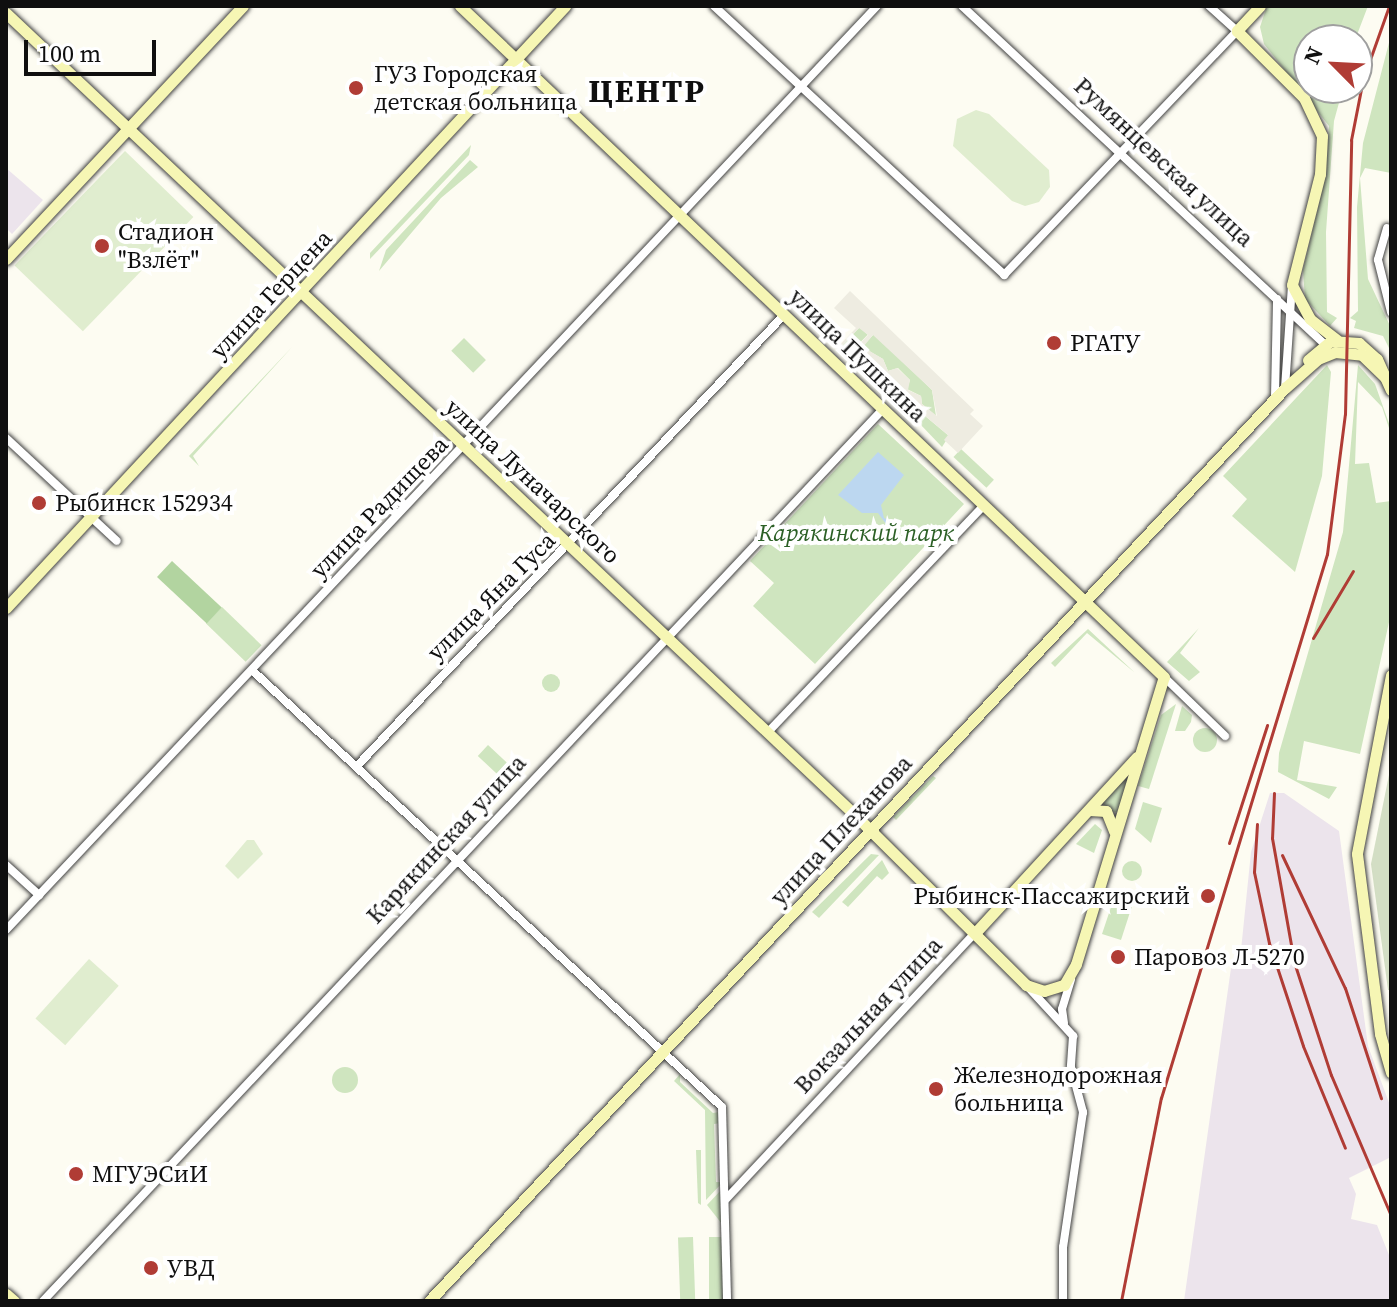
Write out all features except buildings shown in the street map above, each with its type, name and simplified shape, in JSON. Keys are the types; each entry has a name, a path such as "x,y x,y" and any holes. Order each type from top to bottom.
{"street":[{"path":"6,259 243,6"},
{"name":"улица Пушкина","path":"460,6 1225,736"},
{"name":"улица Герцена","path":"6,608 302,293 565,6"},
{"path":"714,6 1004,275 1260,6"},
{"name":"улица Радищева","path":"6,930 877,6"},
{"name":"Румянцевская улица","path":"962,6 1324,344"},
{"path":"1209,6 1296,88 1320,127 1320,174 1292,285 1285,388"},
{"name":"улица Луначарского","path":"6,13 768,732 1026,985"},
{"path":"1387,228 1378,260 1391,312"},
{"path":"1292,285 1310,319 1336,346"},
{"path":"1274,399 1277,298"},
{"name":"улица Яна Гуса","path":"357,766 784,315"},
{"path":"1324,344 1368,349 1391,390"},
{"name":"улица Плеханова","path":"429,1301 1324,344"},
{"name":"улица Плеханова","path":"1285,388 1336,346"},
{"name":"Карякинская улица","path":"43,1301 883,409"},
{"path":"6,438 117,541"},
{"path":"768,732 984,505"},
{"path":"253,671 722,1107 727,1301"},
{"path":"1391,675 1357,846 1380,1034 1391,1072"},
{"path":"1066,1027 1061,1015 1164,677"},
{"name":"Вокзальная улица","path":"726,1199 1140,754"},
{"path":"1089,810 1100,809 1111,817 1112,843"},
{"path":"6,865 39,895"},
{"path":"1026,985 1057,989 1076,964"},
{"path":"1026,985 1074,1039 1071,1067 1083,1112 1063,1247 1063,1301"},
{"path":"6,1294 14,1301"}],"shaded area":[{"path":"6,168 43,200 12,234 6,228"},
{"path":"850,291 974,410 970,414 983,426 958,453 944,440 948,435 912,405 905,392 896,395 883,383 886,374 873,368 860,349 849,361 836,349 856,328 834,308","holes":["859,328 868,335 848,356 840,348","873,335 932,390 937,416 922,404 921,396 908,390 910,380 897,368 888,371 883,359 863,347"]},
{"path":"1270,793 1284,793 1339,831 1368,1046 1391,1108 1391,1157 1349,1178 1356,1194 1351,1219 1377,1225 1391,1260 1391,1301 1184,1301 1232,961 1240,960 1251,852"}],"green space":[{"path":"1267,6 1368,6 1361,24 1293,24 1293,81 1264,44 1260,27"},
{"path":"1391,35 1391,173 1365,168 1360,178 1368,279 1391,328 1391,352 1383,336 1354,328 1356,321 1350,318 1358,311 1357,207 1363,143"},
{"path":"1312,104 1339,104 1334,121 1326,232 1327,312 1337,318 1330,326 1305,299 1303,270 1326,175 1329,126"},
{"path":"976,110 989,114 1049,170 1050,187 1039,202 1025,206 1012,201 953,146 957,119"},
{"path":"471,145 469,155 370,259 370,253"},
{"name":"Стадион \"Взлёт\"","path":"125,151 193,217 83,331 15,265"},
{"path":"470,160 478,167 441,198 379,271 386,250"},
{"path":"860,327 868,335 847,356 839,348"},
{"path":"874,334 932,390 936,416 922,404 921,396 907,389 910,380 898,368 888,371 883,359 862,347"},
{"path":"464,338 486,360 473,373 451,351"},
{"path":"293,346 193,456 199,466 189,456"},
{"path":"860,349 886,374 883,383 905,392 912,405 949,436 942,447 898,401 849,361"},
{"path":"1327,365 1331,372 1322,476 1295,572 1232,516 1247,499 1223,476"},
{"path":"1358,365 1375,384 1391,429 1391,434 1382,407 1358,382 1355,464 1369,463 1376,503 1391,501 1391,613 1360,754 1304,741 1297,780 1337,787 1329,799 1278,772 1279,753 1343,532"},
{"name":"Карякинский парк","path":"878,424 964,504 815,664 753,606 774,583 750,561"},
{"path":"961,449 994,480 986,488 953,457"},
{"path":"172,561 222,607 207,623 157,577"},
{"path":"222,607 262,645 246,662 206,624"},
{"path":"1199,628 1180,653 1200,672 1189,681 1167,662"},
{"path":"1088,629 1134,672 1087,633 1055,667 1051,663"},
{"path":"547,674 555,674 560,683 558,690 547,692 542,687 542,679"},
{"path":"1176,704 1149,789 1138,786 1161,715"},
{"path":"1182,706 1192,715 1191,722 1185,731 1175,731"},
{"path":"1205,728 1213,732 1217,740 1213,748 1205,752 1197,748 1193,740 1197,732"},
{"path":"488,745 507,763 497,774 478,756"},
{"path":"1134,765 1117,812 1110,812 1102,802"},
{"path":"1391,765 1391,990 1388,990 1371,864"},
{"path":"933,776 936,778 896,820 893,817"},
{"path":"1143,802 1162,808 1151,843 1135,829"},
{"path":"1095,824 1102,830 1094,853 1076,844"},
{"path":"247,840 254,840 263,854 238,879 225,866"},
{"path":"871,854 879,855 819,918 812,912"},
{"path":"882,860 889,873 882,880 877,876 848,907 842,902"},
{"path":"1132,861 1139,864 1142,871 1139,878 1132,881 1125,878 1122,871 1125,864"},
{"path":"1122,903 1132,906 1121,940 1102,934 1111,907"},
{"path":"89,959 119,986 65,1045 35,1018"},
{"path":"345,1067 354,1071 358,1080 354,1089 345,1093 336,1089 332,1080 336,1071"},
{"path":"680,1074 680,1082 713,1113 719,1112 721,1123 714,1124 716,1182 723,1182 706,1200 705,1110 674,1081"},
{"path":"696,1150 701,1150 701,1205 698,1203"},
{"path":"723,1188 722,1224 707,1205"},
{"path":"693,1237 695,1301 680,1301 678,1238"},
{"path":"709,1237 724,1237 724,1301 709,1301"}],"water":[{"path":"878,452 904,475 881,505 884,518 898,523 885,543 879,536 886,524 878,513 862,513 838,495"}],"railway":[{"path":"1121,1301 1161,1098 1327,554 1345,414 1351,140 1363,79 1389,6"},
{"path":"1313,638 1353,571"},
{"path":"1229,843 1267,725"},
{"path":"1274,793 1272,838 1294,962 1331,1075 1391,1216"},
{"path":"1257,824 1254,872 1269,943 1303,1046 1345,1148"},
{"path":"1282,855 1345,988 1381,1098"}],"place":[{"name":"ГУЗ Городская детская больница","path":"356,88"},
{"name":"Стадион \"Взлёт\"","path":"102,246"},
{"name":"РГАТУ","path":"1054,343"},
{"name":"Рыбинск 152934","path":"39,503"},
{"name":"Рыбинск-Пассажирский","path":"1208,896"},
{"name":"Паровоз Л-5270","path":"1118,957"},
{"name":"Железнодорожная больница","path":"936,1089"},
{"name":"МГУЭСиИ","path":"76,1174"},
{"name":"УВД","path":"151,1268"}],"district":[{"name":"ЦЕНТР","path":"647,91"}]}
